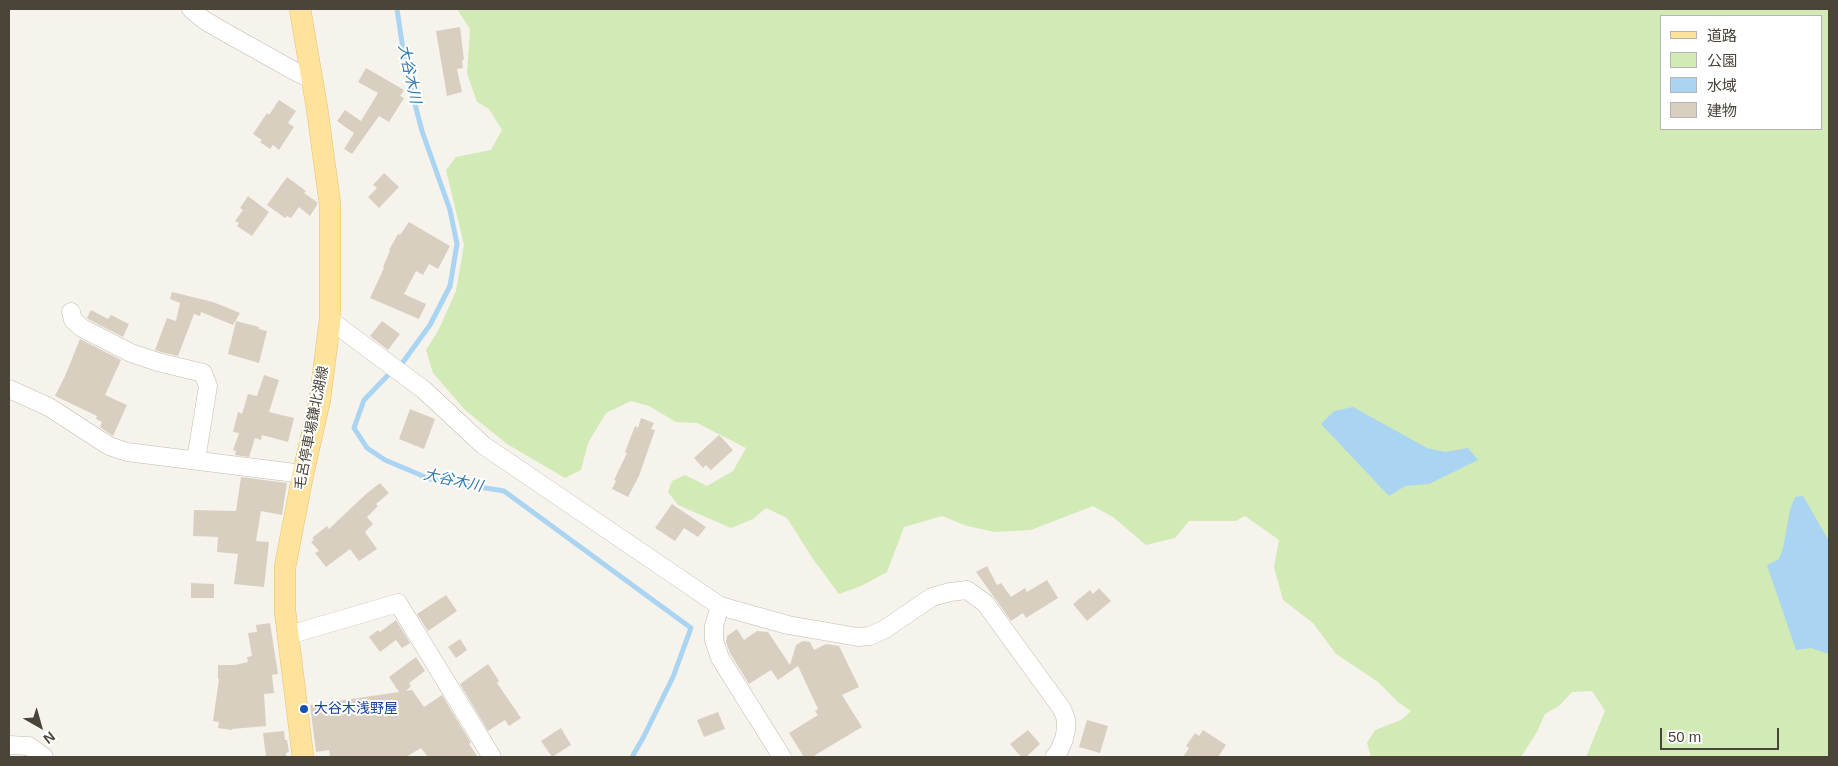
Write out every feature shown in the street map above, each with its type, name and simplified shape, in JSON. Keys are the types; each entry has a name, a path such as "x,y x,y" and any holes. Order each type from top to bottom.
{"main road":[{"name":"毛呂停車場鎌北湖線","path":"300,9 330,204 330,320 320,399 285,568 285,611 303,757"}],"street":[{"path":"191,9 204,20 221,30 312,79"},
{"path":"71,312 73,320 82,328 131,353 203,373 208,386 196,460"},
{"path":"330,320 424,390 483,445 720,606 788,625 858,637 870,636 885,629 932,597 967,590 985,603 1062,709 1066,719 1066,729 1057,756"},
{"path":"9,389 49,407 109,446 126,452 303,474"},
{"path":"289,635 398,603 492,757"},
{"path":"720,606 714,626 714,640 720,658 782,757"},
{"path":"9,745 29,746 44,757"}],"green space":[{"path":"457,9 1829,9 1829,757 1586,757 1605,711 1592,691 1572,692 1559,706 1545,714 1537,732 1521,757 1371,757 1367,743 1375,730 1401,720 1411,711 1398,702 1378,682 1336,654 1313,623 1283,600 1274,567 1279,540 1245,516 1236,521 1189,521 1175,538 1146,545 1113,517 1093,506 1031,530 995,532 967,526 942,516 904,527 887,572 861,586 839,594 813,559 787,518 766,508 753,519 731,528 678,505 668,492 672,481 685,475 707,486 733,471 746,448 697,423 676,422 649,406 631,401 606,413 588,443 581,470 565,478 507,444 465,410 433,373 426,350 438,331 456,291 464,245 446,170 456,157 491,150 502,130 489,109 477,102 467,73 470,29"}],"water":[{"path":"1353,407 1427,448 1445,452 1468,448 1478,460 1429,484 1405,486 1389,496 1321,424 1334,411"},
{"path":"1803,496 1829,541 1829,654 1811,648 1796,650 1767,565 1779,559 1790,510 1795,497"}],"building":[{"path":"460,27 464,60 462,60 463,68 457,69 462,92 447,96 436,31"},
{"path":"366,68 404,90 400,96 404,98 389,122 379,116 352,154 344,149 354,133 337,121 345,110 361,121 378,93 358,82"},
{"path":"279,100 296,111 288,123 294,127 279,150 273,145 270,149 253,134 267,113 269,115"},
{"path":"384,173 399,187 379,208 368,197 377,188 373,185"},
{"path":"287,177 317,202 310,216 299,207 291,218 287,216 285,218 267,205"},
{"path":"248,196 269,212 252,236 237,226 239,223 235,221 243,210 240,208"},
{"path":"409,222 450,246 438,269 429,264 423,275 416,271 404,294 426,304 419,319 370,298 384,268 389,250 398,234 400,235"},
{"path":"172,292 213,302 240,313 233,325 201,312 200,316 194,314 178,356 161,352 155,350 167,318 176,321 180,303 170,299"},
{"path":"91,310 108,319 111,315 129,324 123,337 88,319"},
{"path":"236,321 267,331 259,363 228,354"},
{"path":"382,321 400,334 388,350 370,336"},
{"path":"80,339 121,360 105,395 127,405 113,436 100,427 102,422 96,419 97,416 55,396"},
{"path":"264,375 279,380 269,412 294,418 288,442 262,435 261,440 255,438 249,457 235,455 236,451 233,450 239,433 233,432 238,412 242,414 248,394 257,396"},
{"path":"410,409 435,419 424,449 399,439"},
{"path":"641,418 654,423 651,429 655,430 639,476 628,497 612,489 616,481 614,480 627,453 625,452 635,426 638,428"},
{"path":"719,435 733,450 711,470 706,465 703,468 694,458"},
{"path":"241,477 287,483 282,515 261,511 256,541 269,542 264,587 234,584 238,554 217,552 218,537 193,536 194,510 236,511"},
{"path":"380,483 389,493 376,504 378,506 367,517 373,524 365,532 377,549 359,561 350,549 326,567 315,553 319,551 311,542 314,540 312,538 327,526 329,529"},
{"path":"672,504 706,527 698,537 684,528 675,541 655,528"},
{"path":"987,566 997,585 1001,583 1011,597 1025,588 1027,592 1047,580 1058,598 1026,618 1023,613 1011,621 976,572"},
{"path":"191,583 214,584 214,598 191,598"},
{"path":"1099,588 1111,601 1087,621 1073,604 1090,590 1093,594"},
{"path":"446,595 457,611 428,631 417,614"},
{"path":"396,620 410,643 402,648 396,640 380,652 369,637 378,630 380,632"},
{"path":"270,623 278,674 272,675 274,693 264,694 266,726 232,730 218,728 219,722 213,721 219,679 218,665 235,665 248,662 247,657 252,656 248,633 257,632 256,625"},
{"path":"737,629 744,640 757,631 768,632 790,665 796,645 803,641 810,642 814,650 826,644 839,646 859,687 842,695 862,727 812,757 804,757 789,733 818,715 815,711 818,709 798,666 778,680 771,670 749,684 730,653 726,642 727,636"},
{"path":"460,639 467,650 456,658 448,647"},
{"path":"416,657 425,671 409,683 411,686 406,691 412,690 424,707 442,695 478,757 428,757 421,748 406,757 330,757 329,750 316,752 310,705 399,692 389,677"},
{"path":"488,664 499,681 497,683 521,718 509,726 505,720 488,731 460,684"},
{"path":"718,712 725,729 704,737 697,720"},
{"path":"1087,720 1108,726 1100,753 1079,747"},
{"path":"561,728 571,745 552,757 541,741"},
{"path":"1028,730 1040,744 1026,757 1021,757 1010,744"},
{"path":"1203,730 1226,745 1218,757 1183,757 1189,748 1186,746 1195,733 1199,736"},
{"path":"284,731 289,752 286,753 286,757 266,757 263,733"}],"waterway":[{"name":"大谷木川","path":"397,9 406,70 422,131 450,210 457,244 450,286 430,325 398,366"},
{"name":"大谷木川","path":"392,371 364,400 354,428 367,448 385,460 430,479 504,491 691,628 673,677 632,757"}],"place":[{"name":"大谷木浅野屋","path":"304,709"}]}
